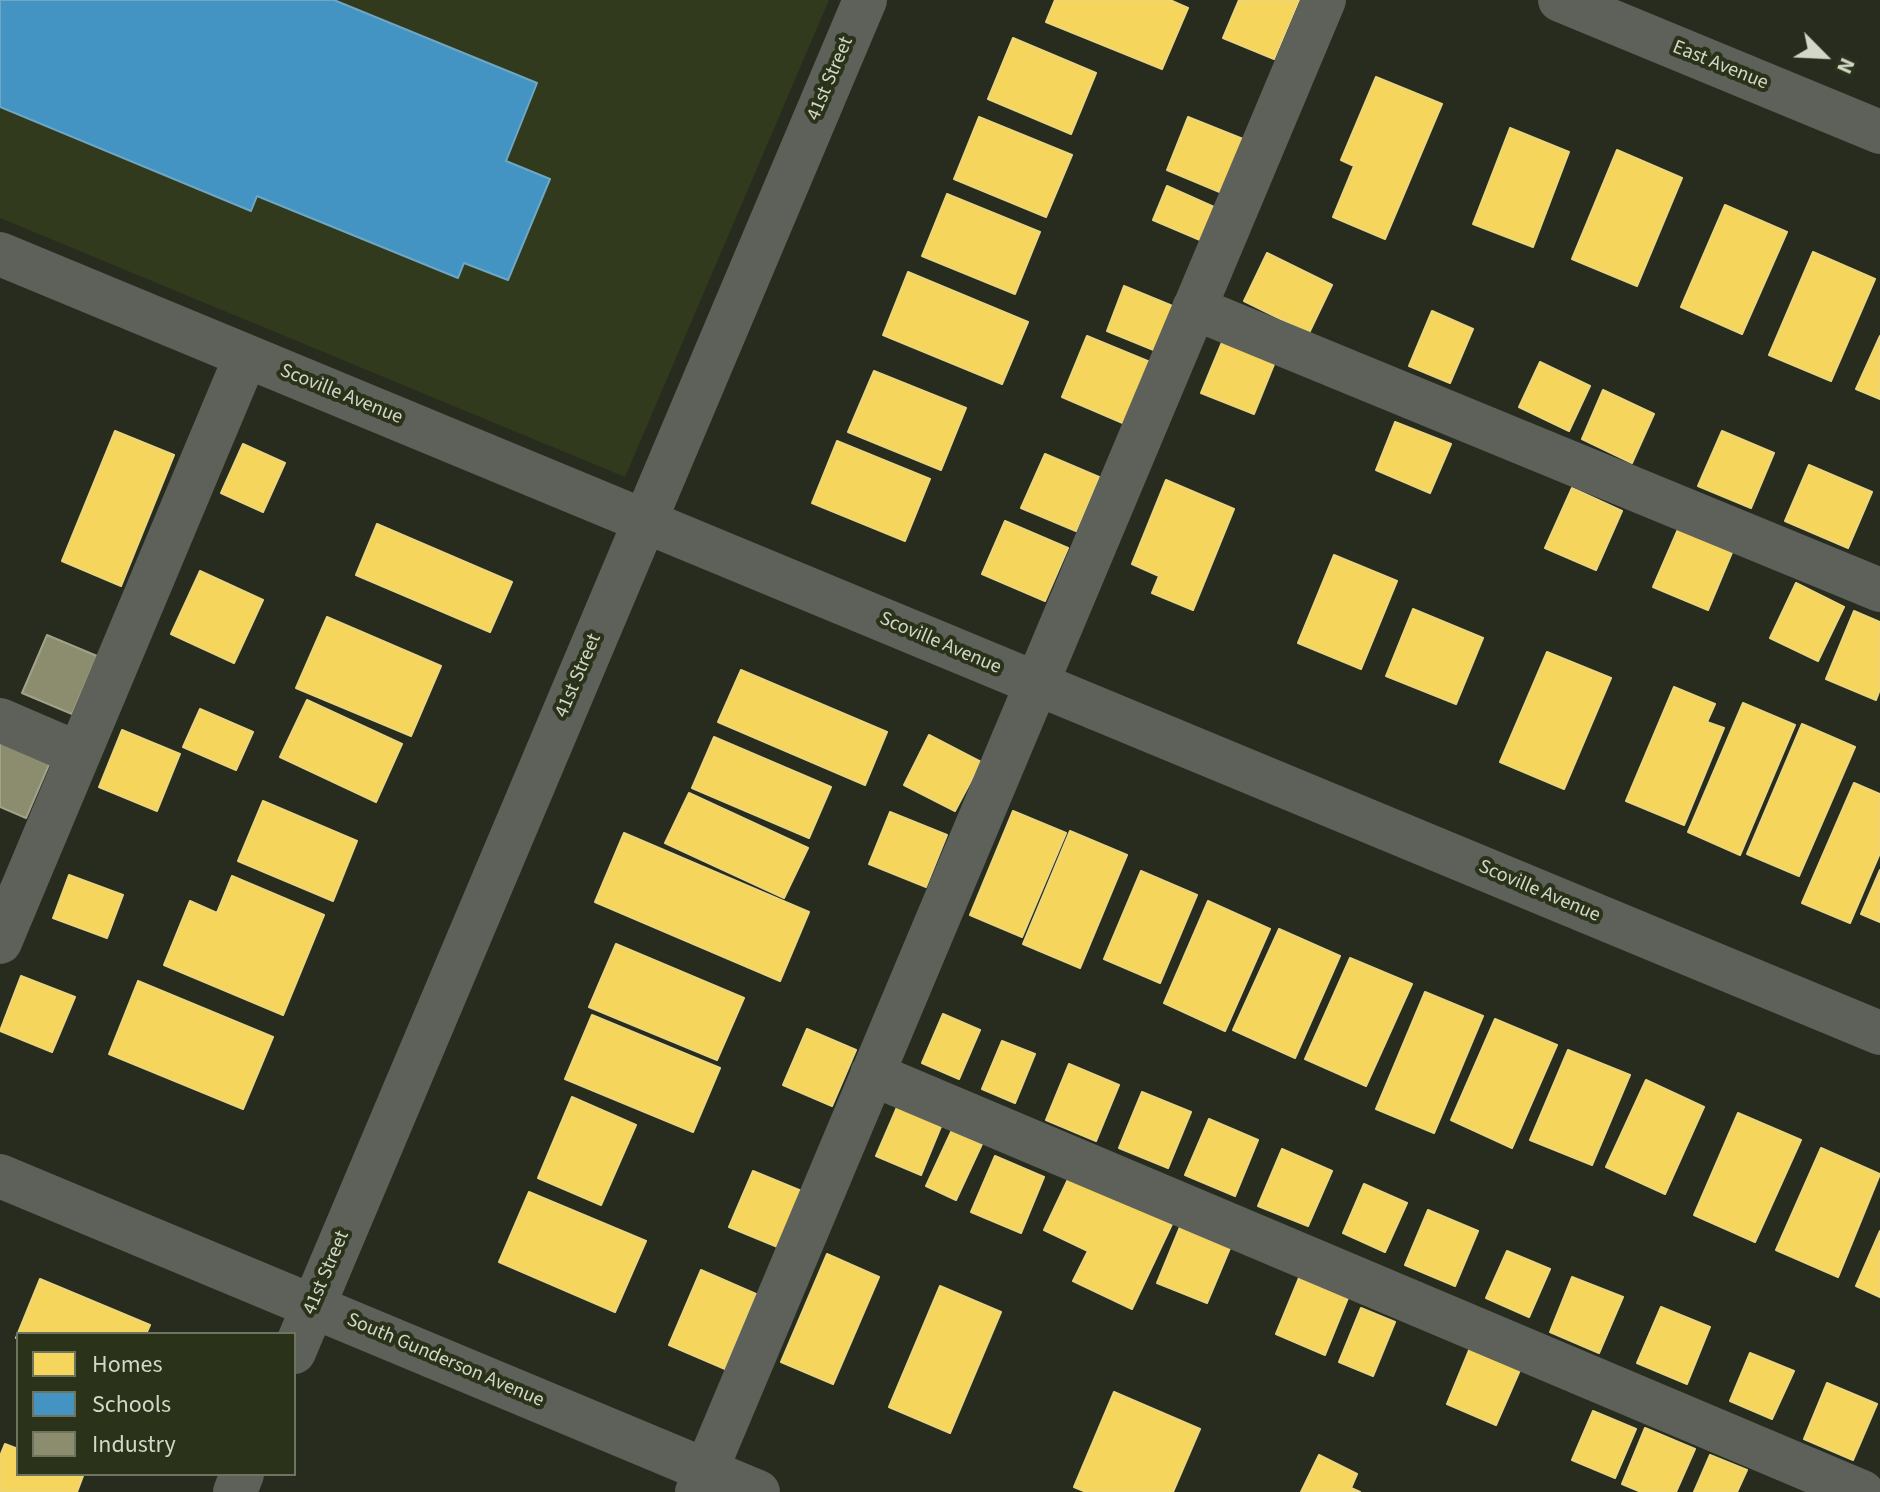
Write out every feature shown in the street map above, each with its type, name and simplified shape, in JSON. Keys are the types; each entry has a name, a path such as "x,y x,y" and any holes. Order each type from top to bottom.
{"street":[{"name":"41st Street","path":"296,1347 865,0"},
{"path":"702,1481 1324,0"},
{"name":"East Avenue","path":"1560,0 1880,132"},
{"name":"Scoville Avenue","path":"0,254 1880,1033"},
{"path":"1194,308 1880,590"},
{"path":"0,942 246,356"},
{"path":"0,720 79,754"},
{"path":"872,1074 1862,1492"},
{"name":"South Gunderson Avenue","path":"0,1176 313,1306 702,1481 758,1492"}],"shaded area":[{"path":"0,0 829,0 625,477 0,218"}],"building: Homes":[{"path":"1055,0 1170,0 1188,8 1162,69 1046,22"},
{"path":"1239,0 1299,0 1274,59 1223,38"},
{"path":"1013,38 1096,73 1071,134 988,99"},
{"path":"1376,77 1442,104 1385,239 1333,217 1354,166 1341,160"},
{"path":"979,117 1072,155 1046,217 954,179"},
{"path":"1188,117 1243,139 1222,193 1167,170"},
{"path":"1510,128 1569,152 1533,247 1473,224"},
{"path":"1617,150 1682,178 1637,286 1572,259"},
{"path":"1167,186 1214,207 1200,240 1153,220"},
{"path":"947,194 1040,232 1015,294 922,256"},
{"path":"1725,205 1787,232 1742,334 1681,307"},
{"path":"1813,252 1875,279 1831,381 1769,355"},
{"path":"1267,253 1332,285 1309,333 1244,301"},
{"path":"908,272 1028,322 1002,384 883,335"},
{"path":"1124,286 1175,307 1156,351 1107,331"},
{"path":"1432,311 1473,329 1450,383 1409,366"},
{"path":"1087,336 1150,362 1125,424 1062,397"},
{"path":"1880,336 1880,399 1856,389"},
{"path":"1223,340 1275,362 1254,414 1201,393"},
{"path":"1540,362 1590,386 1569,431 1519,407"},
{"path":"874,371 966,408 941,470 848,432"},
{"path":"1603,390 1654,414 1632,463 1582,439"},
{"path":"1395,422 1451,444 1430,493 1376,470"},
{"path":"115,431 174,455 121,586 62,561"},
{"path":"1722,431 1774,453 1751,508 1698,486"},
{"path":"837,441 930,479 905,541 812,503"},
{"path":"243,444 285,463 263,512 221,493"},
{"path":"1045,454 1099,477 1076,531 1021,508"},
{"path":"1809,465 1872,492 1848,548 1785,521"},
{"path":"1166,480 1234,509 1193,610 1152,593 1159,576 1132,564"},
{"path":"1572,488 1622,511 1596,570 1545,548"},
{"path":"1005,521 1068,548 1045,601 982,574"},
{"path":"377,524 512,582 490,632 356,575"},
{"path":"1679,527 1733,550 1708,610 1653,587"},
{"path":"1334,555 1397,581 1361,669 1298,643"},
{"path":"200,571 263,600 234,663 171,634"},
{"path":"1796,583 1844,607 1818,661 1770,638"},
{"path":"1413,609 1483,638 1456,704 1386,676"},
{"path":"1854,611 1880,622 1880,689 1876,700 1826,679"},
{"path":"327,617 441,666 411,736 296,688"},
{"path":"1547,652 1611,678 1564,789 1500,762"},
{"path":"741,670 887,732 865,785 718,722"},
{"path":"1674,687 1715,704 1707,722 1724,728 1684,825 1626,801"},
{"path":"307,700 402,744 376,802 280,757"},
{"path":"1743,703 1795,725 1740,855 1688,832"},
{"path":"200,709 253,732 236,770 183,747"},
{"path":"1802,724 1855,747 1799,876 1747,854"},
{"path":"122,730 180,754 157,811 99,787"},
{"path":"929,735 981,762 955,811 904,785"},
{"path":"714,737 831,787 809,838 692,788"},
{"path":"1854,783 1880,794 1880,853 1850,923 1802,903"},
{"path":"689,793 808,848 784,898 665,843"},
{"path":"263,801 357,841 333,901 238,861"},
{"path":"1013,811 1066,833 1022,937 970,915"},
{"path":"890,812 947,835 926,887 869,864"},
{"path":"1070,831 1127,855 1080,968 1023,944"},
{"path":"624,833 809,912 780,981 595,902"},
{"path":"1880,870 1880,922 1861,914"},
{"path":"1141,871 1197,895 1160,983 1104,959"},
{"path":"69,875 123,895 107,938 53,918"},
{"path":"232,876 324,915 283,1015 164,965 190,901 217,913"},
{"path":"1208,901 1270,929 1225,1031 1164,1003"},
{"path":"1279,929 1340,956 1295,1058 1233,1030"},
{"path":"616,944 744,998 717,1060 589,1007"},
{"path":"1350,958 1412,984 1366,1086 1305,1059"},
{"path":"21,976 75,997 52,1052 0,1031"},
{"path":"138,981 273,1037 243,1109 109,1054"},
{"path":"1425,992 1483,1016 1434,1133 1376,1109"},
{"path":"943,1014 980,1030 959,1079 922,1063"},
{"path":"592,1015 720,1068 693,1132 565,1079"},
{"path":"1495,1019 1557,1045 1512,1148 1451,1120"},
{"path":"807,1029 856,1050 832,1106 783,1085"},
{"path":"1002,1041 1035,1054 1015,1103 982,1089"},
{"path":"1568,1050 1630,1075 1592,1165 1530,1140"},
{"path":"1069,1064 1119,1085 1096,1141 1046,1120"},
{"path":"1646,1080 1704,1107 1665,1194 1606,1167"},
{"path":"1142,1092 1191,1112 1168,1168 1119,1148"},
{"path":"572,1097 636,1125 601,1205 538,1178"},
{"path":"898,1105 942,1124 921,1175 876,1156"},
{"path":"1738,1113 1801,1140 1755,1242 1694,1215"},
{"path":"1209,1119 1258,1140 1235,1196 1185,1175"},
{"path":"952,1130 982,1144 956,1200 926,1186"},
{"path":"1821,1148 1880,1174 1838,1277 1776,1250"},
{"path":"1282,1149 1332,1171 1308,1226 1258,1206"},
{"path":"995,1156 1044,1177 1021,1233 971,1212"},
{"path":"753,1171 804,1192 780,1248 729,1227"},
{"path":"1071,1173 1173,1222 1132,1309 1073,1281 1088,1251 1044,1230"},
{"path":"1364,1184 1407,1203 1385,1252 1343,1233"},
{"path":"529,1192 646,1241 615,1312 499,1262"},
{"path":"1428,1210 1478,1231 1455,1286 1405,1265"},
{"path":"1180,1227 1230,1248 1207,1303 1157,1283"},
{"path":"1880,1231 1880,1297 1856,1286"},
{"path":"1507,1251 1550,1269 1529,1317 1486,1298"},
{"path":"827,1254 879,1277 833,1384 781,1362"},
{"path":"701,1270 756,1294 725,1369 669,1345"},
{"path":"1572,1277 1623,1297 1599,1353 1550,1332"},
{"path":"1299,1278 1348,1298 1325,1355 1276,1334"},
{"path":"40,1279 150,1325 147,1332 18,1332"},
{"path":"940,1286 1001,1312 950,1433 889,1407"},
{"path":"1661,1307 1710,1327 1687,1384 1637,1363"},
{"path":"1361,1308 1395,1322 1373,1376 1339,1362"},
{"path":"1470,1348 1520,1370 1496,1425 1447,1404"},
{"path":"1750,1353 1794,1371 1772,1419 1730,1401"},
{"path":"1827,1383 1877,1404 1853,1460 1804,1439"},
{"path":"1114,1392 1200,1429 1173,1492 1086,1492 1074,1487"},
{"path":"1593,1411 1636,1429 1615,1478 1572,1460"},
{"path":"1645,1428 1695,1449 1676,1492 1641,1492 1622,1484"},
{"path":"5,1444 16,1448 16,1476 83,1476 77,1492 0,1492 0,1456"},
{"path":"1319,1455 1357,1474 1351,1488 1360,1492 1301,1492"},
{"path":"1710,1455 1747,1470 1737,1492 1694,1492"}],"building: Schools":[{"path":"0,0 334,0 537,83 506,161 550,179 508,280 464,263 458,278 257,196 251,211 0,107"}],"building: Industry":[{"path":"47,635 97,656 72,714 22,693"},
{"path":"0,741 51,760 26,818 0,807"}]}
